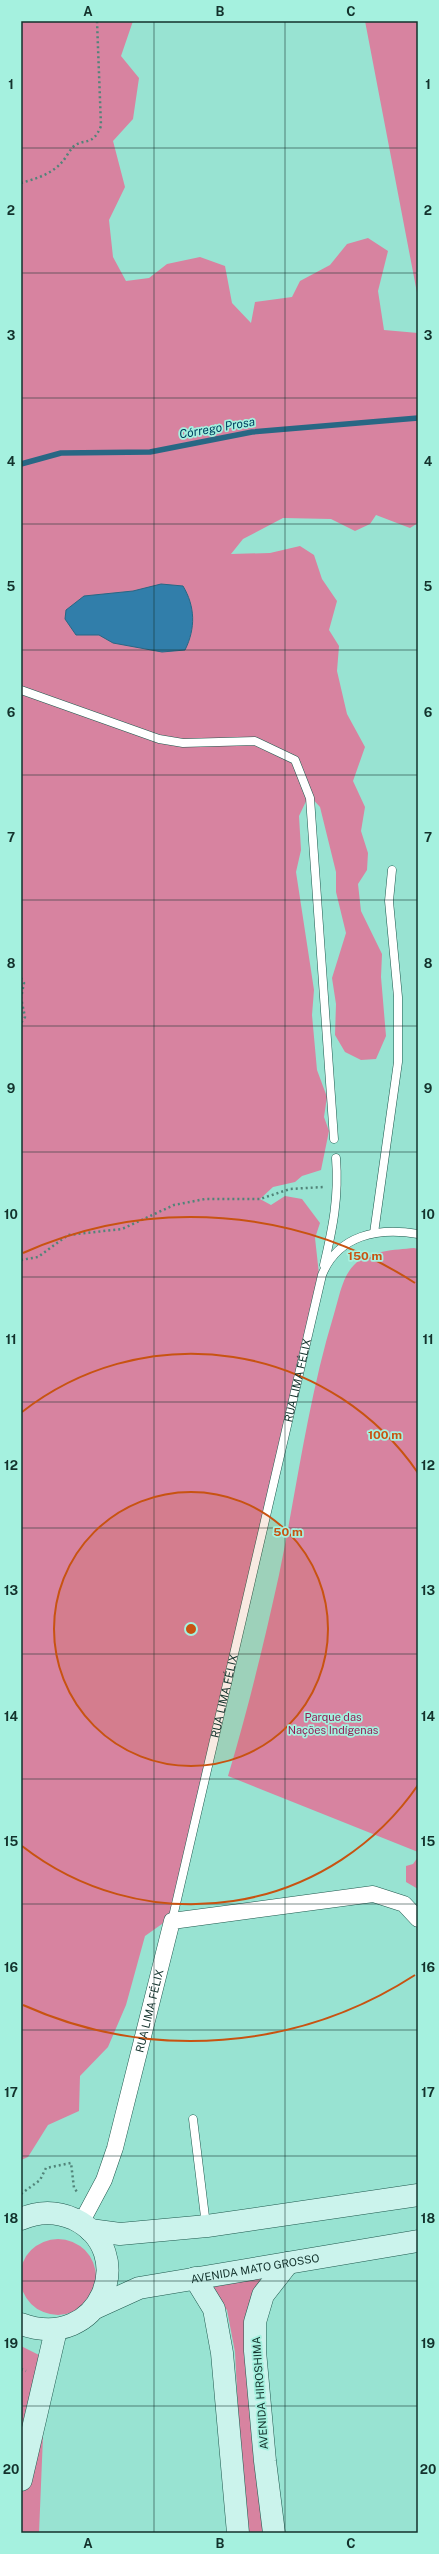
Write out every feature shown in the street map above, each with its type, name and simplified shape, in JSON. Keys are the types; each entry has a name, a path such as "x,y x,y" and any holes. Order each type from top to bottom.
{"main road":[{"path":"21,2219 31,2215 48,2212 65,2215 86,2226 120,2234 207,2226 418,2195"},
{"path":"21,2324 36,2330 56,2330 70,2326 84,2318 95,2308 104,2288 107,2276 106,2260 100,2244 86,2226"},
{"name":"AVENIDA MATO GROSSO","path":"95,2308 139,2288 418,2241"},
{"name":"AVENIDA HIROSHIMA","path":"274,2533 255,2351 255,2322 263,2295 288,2263"},
{"path":"195,2278 214,2309 222,2353 238,2533"},
{"path":"21,2480 56,2330"}],"street":[{"path":"172,1921 373,1894 404,1904 418,1919"},
{"name":"RUA LIMA FÉLIX","path":"86,2226 115,2148 172,1921"}],"lane":[{"path":"21,690 159,739 184,743 255,741 295,760 310,798 334,1138"},
{"path":"374,1233 398,1062 398,997 389,902 392,870"},
{"path":"322,1275 336,1214 338,1186 336,1158"},
{"name":"RUA LIMA FÉLIX","path":"172,1921 322,1275 327,1263 346,1243 374,1233 418,1234"},
{"path":"192,2119 207,2226"}],"path":[{"path":"21,183 40,178 61,164 74,146 91,141 101,126 97,21"},
{"path":"21,978 24,983 21,998 25,1017 21,1023"},
{"path":"21,1260 38,1257 68,1235 122,1228 174,1205 205,1200 260,1199 290,1189 338,1186"}],"green space":[{"path":"21,21 133,21 121,56 139,78 133,119 113,141 125,187 109,220 113,257 126,281 149,278 167,264 200,257 225,266 232,303 251,323 255,302 292,297 300,281 330,265 347,244 368,238 388,251 378,291 384,330 418,333 418,523 410,528 376,515 370,524 355,531 331,519 283,518 243,539 231,554 270,553 300,546 314,555 322,579 337,601 329,630 339,646 337,671 347,714 365,747 353,781 365,807 361,831 368,853 367,870 358,884 361,911 382,954 381,977 386,1036 376,1059 361,1060 345,1052 335,1035 336,1004 332,978 346,933 336,892 336,872 320,807 309,795 299,816 301,850 296,872 314,990 312,1015 317,1070 327,1097 324,1117 329,1131 321,1170 302,1176 295,1182 273,1187 260,1199 271,1205 285,1196 302,1199 320,1223 315,1238 319,1274 169,1919 145,1936 126,2005 108,2047 80,2076 79,2111 48,2125 28,2157 21,2160"},
{"path":"365,21 418,21 418,298"},
{"name":"Parque das Nações Indígenas","path":"418,1249 418,1852 228,1776 268,1626 317,1378 341,1288 354,1265 367,1256 391,1250"},
{"path":"418,1857 418,1889 406,1882 406,1866 413,1864"},
{"path":"58,2239 73,2242 85,2250 93,2262 96,2277 93,2292 85,2304 73,2312 58,2315 43,2312 31,2304 23,2292 20,2277 23,2262 31,2250 43,2242"},
{"path":"264,2273 255,2292 266,2533 249,2533 241,2468 235,2352 227,2310 204,2284"},
{"path":"21,2346 51,2361 44,2412 39,2533 21,2533"}],"water":[{"path":"161,584 183,586 190,601 193,617 191,634 185,650 162,652 113,643 99,635 76,635 65,619 66,610 84,596 133,591"}],"waterway":[{"name":"Córrego Prosa","path":"21,464 61,453 150,452 252,432 418,418"}]}
